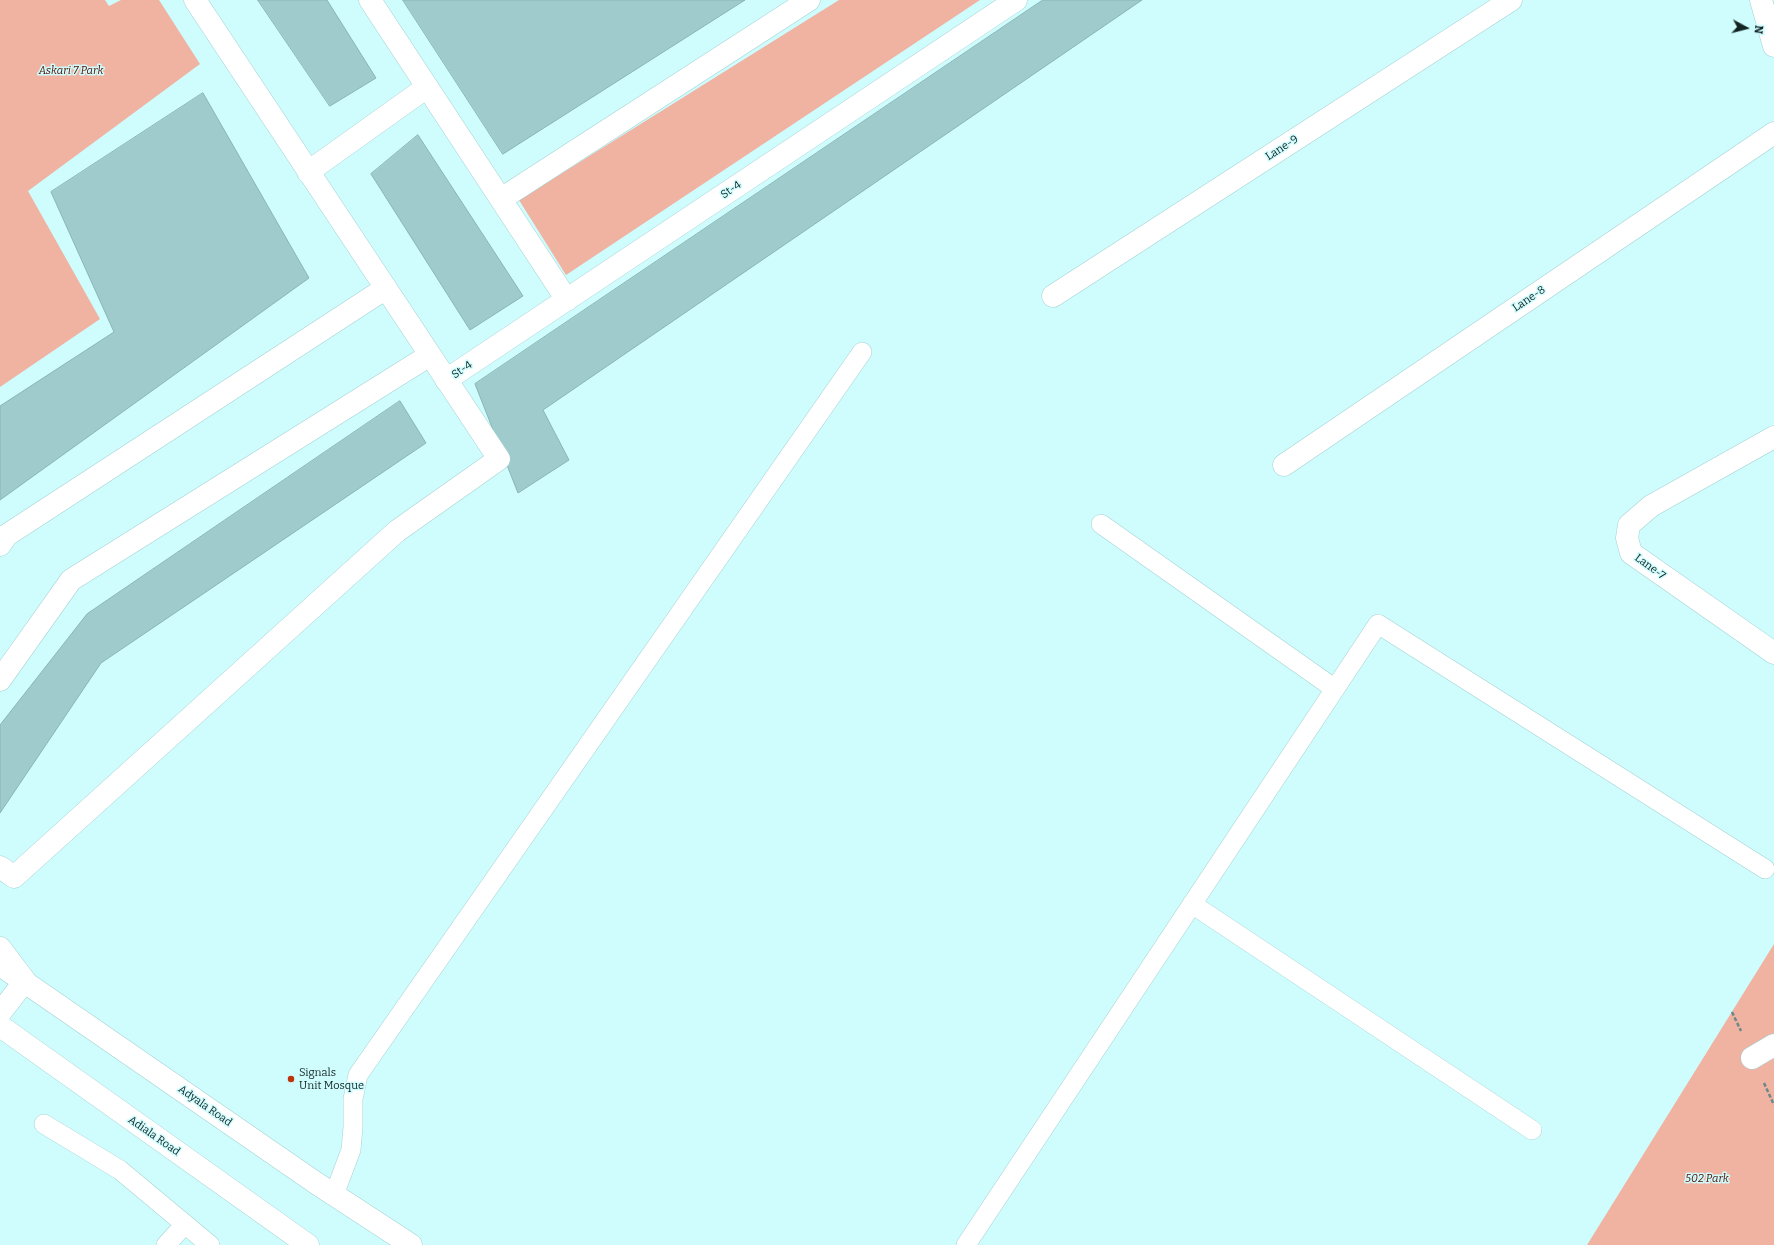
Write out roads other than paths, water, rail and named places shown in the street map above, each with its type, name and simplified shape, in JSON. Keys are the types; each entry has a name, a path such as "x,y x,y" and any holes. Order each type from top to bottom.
{"street":[{"path":"0,868 14,877 397,531 499,459 195,0"},
{"path":"370,0 567,300"},
{"path":"500,199 809,0"},
{"name":"St-4","path":"446,380 1016,0"},
{"name":"Lane-9","path":"1053,296 1511,0"},
{"path":"1761,0 1774,11"},
{"path":"1761,0 1774,46"},
{"path":"308,172 427,87"},
{"name":"Lane-8","path":"1284,465 1774,133"},
{"path":"0,545 7,535 386,288"},
{"path":"0,680 71,580 430,355"},
{"name":"Lane-7","path":"1774,437 1651,506 1629,525 1627,538 1631,553 1774,653"},
{"path":"0,948 25,982 0,1013"},
{"name":"Adyala Road","path":"0,964 334,1195 411,1245"},
{"name":"Adiala Road","path":"0,1026 308,1245"},
{"path":"1752,1058 1774,1045"}],"lane":[{"path":"334,1195 351,1150 353,1127 352,1099 358,1075 862,352"},
{"path":"1101,524 1335,689"},
{"path":"966,1245 1378,624 1765,869"},
{"path":"1192,904 1532,1130"},
{"path":"44,1124 120,1170 210,1245"},
{"path":"166,1245 185,1224"}],"place":[{"name":"Signals Unit Mosque","path":"291,1079"}],"park label":[{"name":"Askari 7 Park","path":"71,71"},
{"name":"502 Park","path":"1707,1179"}]}
